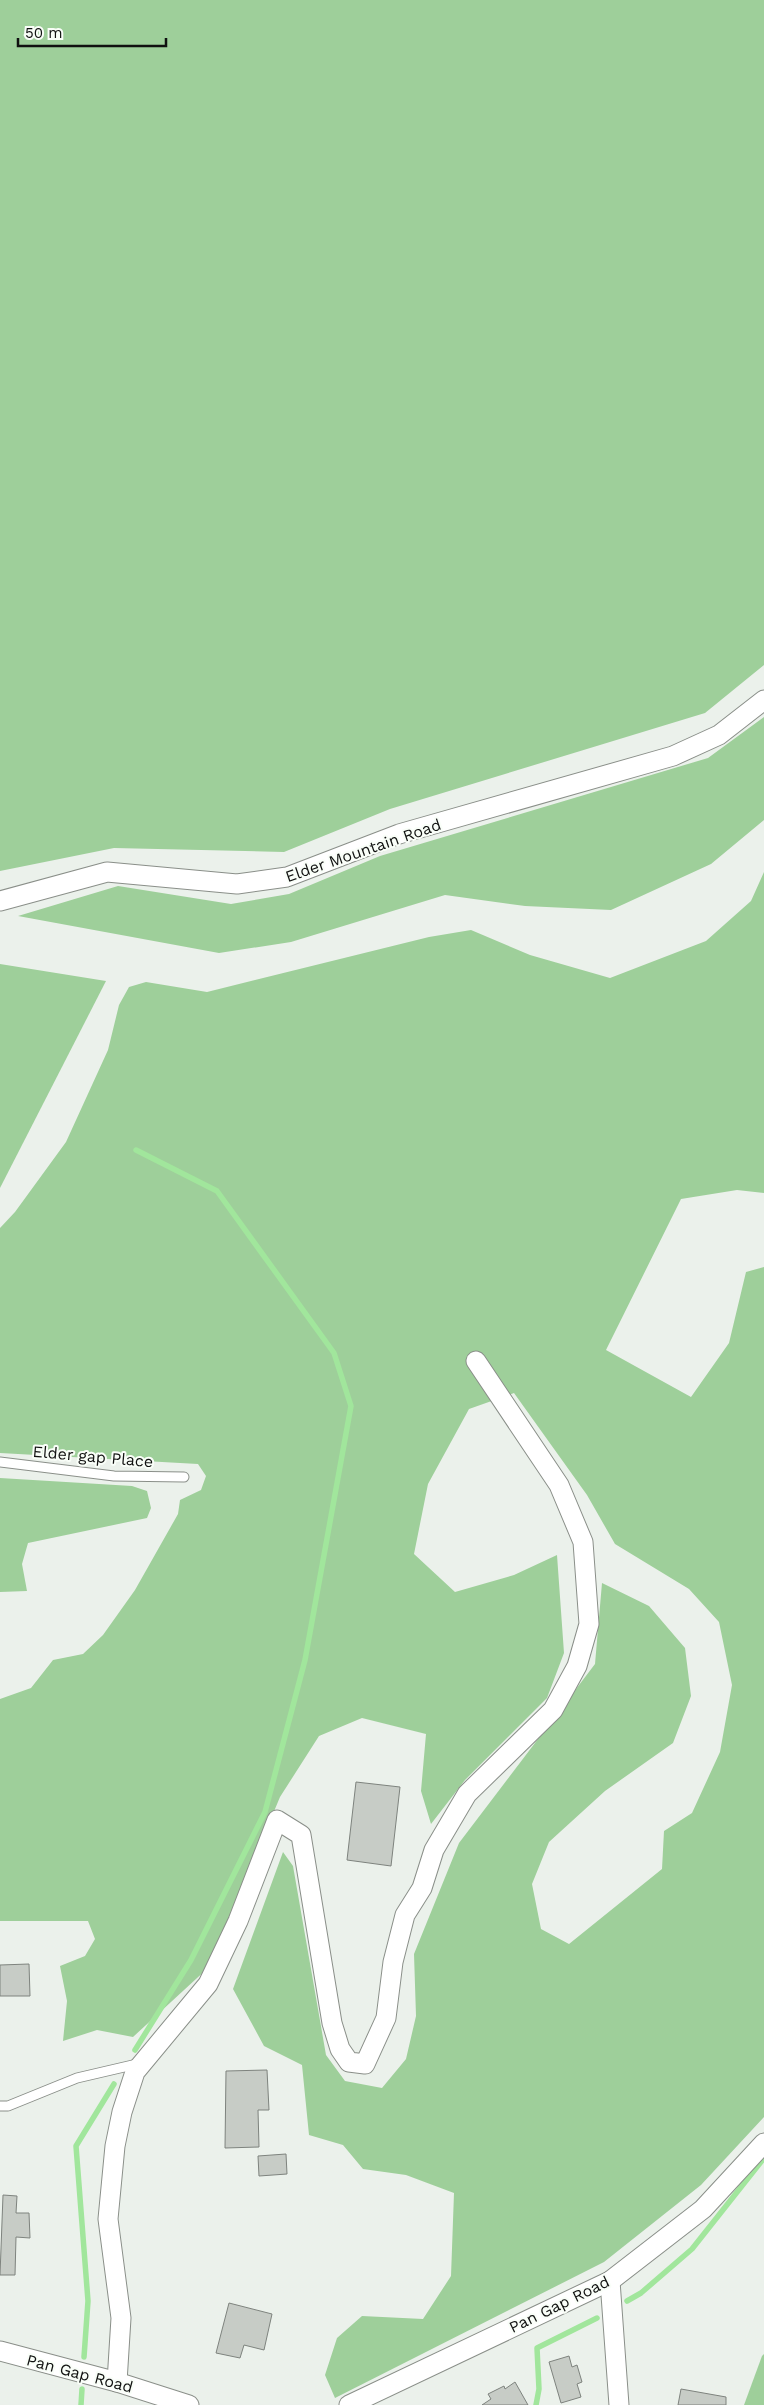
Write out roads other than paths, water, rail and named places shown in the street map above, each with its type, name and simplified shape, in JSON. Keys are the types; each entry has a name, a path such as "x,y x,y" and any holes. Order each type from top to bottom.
{"street":[{"name":"Elder Mountain Road","path":"0,901 107,872 237,884 287,877 399,834 674,756 719,735 764,700"},
{"path":"117,2382 121,2318 108,2219 115,2146 122,2112 135,2072 208,1984 238,1921 277,1820 301,1835 332,2023 340,2049 349,2062 365,2064 386,2018 393,1962 405,1915 422,1888 434,1850 467,1794 553,1710 577,1666 589,1624 583,1542 559,1485 476,1361"},
{"name":"Pan Gap Road","path":"349,2405 610,2281 703,2209 764,2142"},
{"path":"610,2281 619,2405"},
{"name":"Pan Gap Road","path":"0,2351 117,2382 189,2405"}],"lane":[{"name":"Elder gap Place","path":"0,1462 114,1476 184,1476"},
{"path":"0,2106 8,2106 77,2078 142,2063"}],"waterway":[{"path":"135,2050 191,1960 265,1812 305,1660 351,1406 334,1353 217,1191 136,1150"},
{"path":"84,2357 88,2301 76,2146 114,2084"},
{"path":"627,2301 641,2293 692,2249 764,2158"},
{"path":"536,2405 539,2389 537,2348 597,2318"},
{"path":"81,2405 82,2389"}]}
